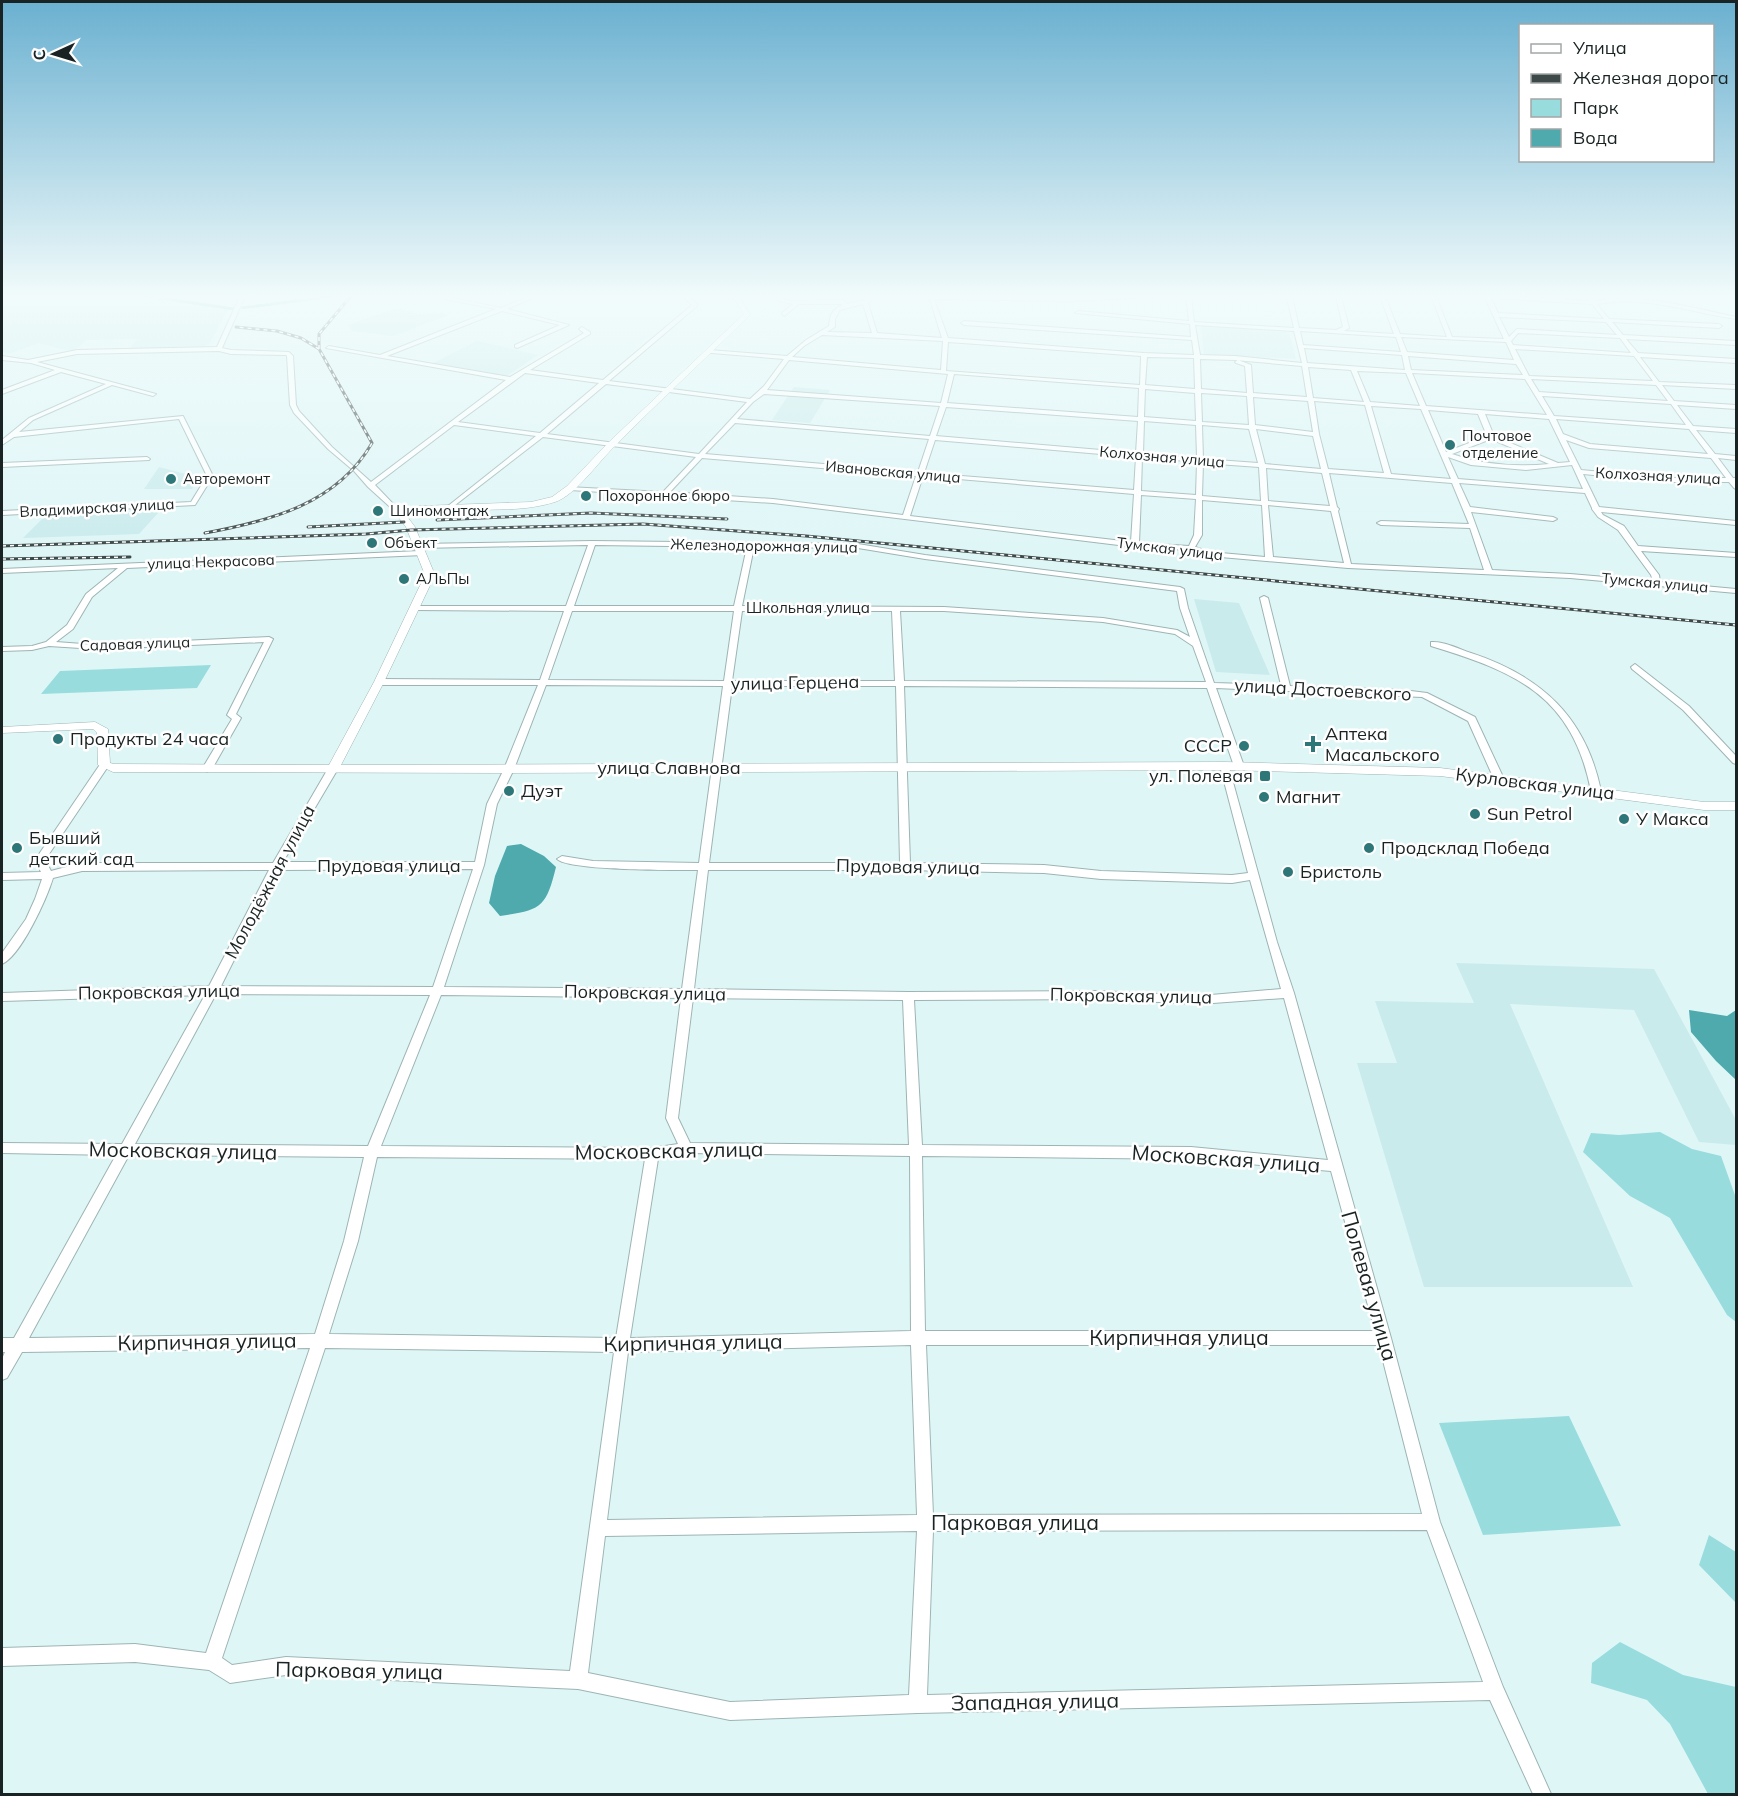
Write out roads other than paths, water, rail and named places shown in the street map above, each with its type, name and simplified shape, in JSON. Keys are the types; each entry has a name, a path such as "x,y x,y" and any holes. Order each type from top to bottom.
{"main road":[{"path":"400,514 420,509 538,504 555,499 570,488 612,444 680,380"},
{"name":"Молодёжная улица","path":"334,767 379,682 430,575 410,526 400,514"},
{"path":"2,730 95,725 104,733 109,766"},
{"name":"улица Славнова","path":"109,766 207,769 1232,766"},
{"name":"Курловская улица","path":"1232,766 1427,771 1704,806 1737,806"}],"street":[{"path":"2,392 34,380"},
{"path":"99,380 153,394"},
{"path":"291,380 293,405 296,412 330,448 356,470 369,486 400,514"},
{"path":"369,486 510,380"},
{"path":"582,380 751,401"},
{"path":"450,507 608,380"},
{"path":"666,493 735,421 751,401 764,392 772,380"},
{"path":"906,517 943,406 949,380"},
{"path":"1045,380 1737,431"},
{"path":"1135,545 1138,455 1144,380"},
{"path":"1191,548 1198,536 1200,498 1198,380"},
{"path":"1249,380 1252,427 1262,465 1269,559"},
{"path":"1307,380 1316,434 1348,566"},
{"path":"1358,380 1368,404 1388,475"},
{"path":"1412,380 1467,509 1489,573"},
{"path":"1529,380 1539,394 1580,472 1595,509 1600,516 1621,528 1655,575 1657,584"},
{"path":"1554,380 1737,387"},
{"path":"1656,380 1713,457 1734,480 1737,487"},
{"path":"2,443 31,418 112,383"},
{"path":"764,392 1252,427 1316,434"},
{"path":"1539,394 1737,407"},
{"path":"1481,413 1491,437"},
{"name":"Владимирская улица","path":"2,513 193,504 210,476 181,417 11,435"},
{"name":"Колхозная улица","path":"735,421 1589,491"},
{"name":"Ивановская улица","path":"452,423 702,456 1336,509"},
{"path":"1559,435 1589,446 1737,458"},
{"path":"1445,454 1491,437 1557,464"},
{"path":"1445,454 1471,463 1526,468 1575,463"},
{"path":"2,465 147,459"},
{"name":"Колхозная улица","path":"1580,472 1666,480 1734,480"},
{"name":"Тумская улица","path":"570,488 773,501 1135,545 1191,548 1209,554 1348,566 1569,576 1737,591"},
{"path":"1467,509 1553,519"},
{"name":"Колхозная улица","path":"1595,509 1737,523"},
{"path":"1381,523 1473,526"},
{"path":"213,1662 320,1341 351,1241 372,1152 437,991 479,866 492,804 509,769 543,683 592,543"},
{"name":"Железнодорожная улица","path":"419,550 592,543 858,546 925,558 1180,589"},
{"path":"686,1148 672,1118 716,767 738,608 751,545"},
{"path":"1636,548 1737,555"},
{"name":"улица Некрасова","path":"2,571 419,550"},
{"path":"49,644 70,627 89,596 125,566"},
{"name":"Полевая улица","path":"1180,589 1184,608 1212,685 1232,766 1254,876 1384,1338 1432,1522 1495,1692 1542,1794"},
{"path":"1264,598 1286,687"},
{"name":"Школьная улица","path":"415,608 944,609 1103,620 1171,630 1196,644"},
{"path":"896,609 901,682 900,768 905,866"},
{"name":"Садовая улица","path":"2,648 32,648 49,644 96,647 269,639 231,715 237,718 207,769"},
{"path":"1434,644 1506,670 1523,679 1560,710 1580,738 1594,774 1596,791"},
{"path":"1635,667 1686,708 1737,761"},
{"name":"улица Герцена","path":"379,682 728,684 901,682 1212,685"},
{"name":"улица Достоевского","path":"1212,685 1424,695 1472,719 1499,779"},
{"path":"2,960 24,933 42,899 48,876 40,860 109,766"},
{"name":"Молодёжная улица","path":"2,1372 213,990 276,866 334,767"},
{"name":"Прудовая улица","path":"562,859 593,864 705,867 905,866 1044,869 1137,876 1232,879 1254,876"},
{"name":"Прудовая улица","path":"2,876 48,876 70,872 81,867 479,866"},
{"name":"Покровская улица","path":"2,997 213,990 908,996 1099,994 1198,1000 1288,993"},
{"path":"908,996 916,1151 918,1338 925,1522 918,1704"},
{"name":"Московская улица","path":"2,1148 652,1154 686,1148 1191,1152 1230,1155 1259,1162 1335,1167"},
{"path":"578,1680 622,1345 652,1154"},
{"name":"Кирпичная улица","path":"2,1344 320,1341 622,1345 918,1338 1384,1338"},
{"name":"Парковая улица","path":"598,1528 925,1522 1432,1522"},
{"name":"Парковая улица","path":"2,1657 135,1653 213,1662 230,1674 286,1666 578,1680"},
{"name":"Западная улица","path":"578,1680 730,1711 918,1704 1495,1692"}],"water":[{"path":"521,844 544,856 556,867 552,881 540,905 525,912 500,916 489,903 495,876 507,846"},
{"path":"1689,1010 1727,1016 1736,1010 1736,1080 1691,1032"}],"railway":[{"path":"205,533 254,522 300,506 321,495 357,464 372,443 336,380"},
{"path":"437,520 591,513 727,519"},
{"path":"308,527 404,522"},
{"path":"2,546 366,534 411,530 643,524 806,536 1736,625"},
{"path":"2,559 130,557"}],"place":[{"name":"Почтовое отделение","path":"1450,445"},
{"name":"Авторемонт","path":"171,479"},
{"name":"Похоронное бюро","path":"586,496"},
{"name":"Шиномонтаж","path":"378,511"},
{"name":"Объект","path":"372,543"},
{"name":"АЛьПы","path":"404,579"},
{"name":"Продукты 24 часа","path":"58,739"},
{"name":"Аптека Масальского","path":"1313,744"},
{"name":"СССР","path":"1244,746"},
{"name":"ул. Полевая","path":"1265,776"},
{"name":"Дуэт","path":"509,791"},
{"name":"Магнит","path":"1264,797"},
{"name":"Sun Petrol","path":"1475,814"},
{"name":"У Макса","path":"1624,819"},
{"name":"Бывший детский сад","path":"17,848"},
{"name":"Продсклад Победа","path":"1369,848"},
{"name":"Бристоль","path":"1288,872"}]}
